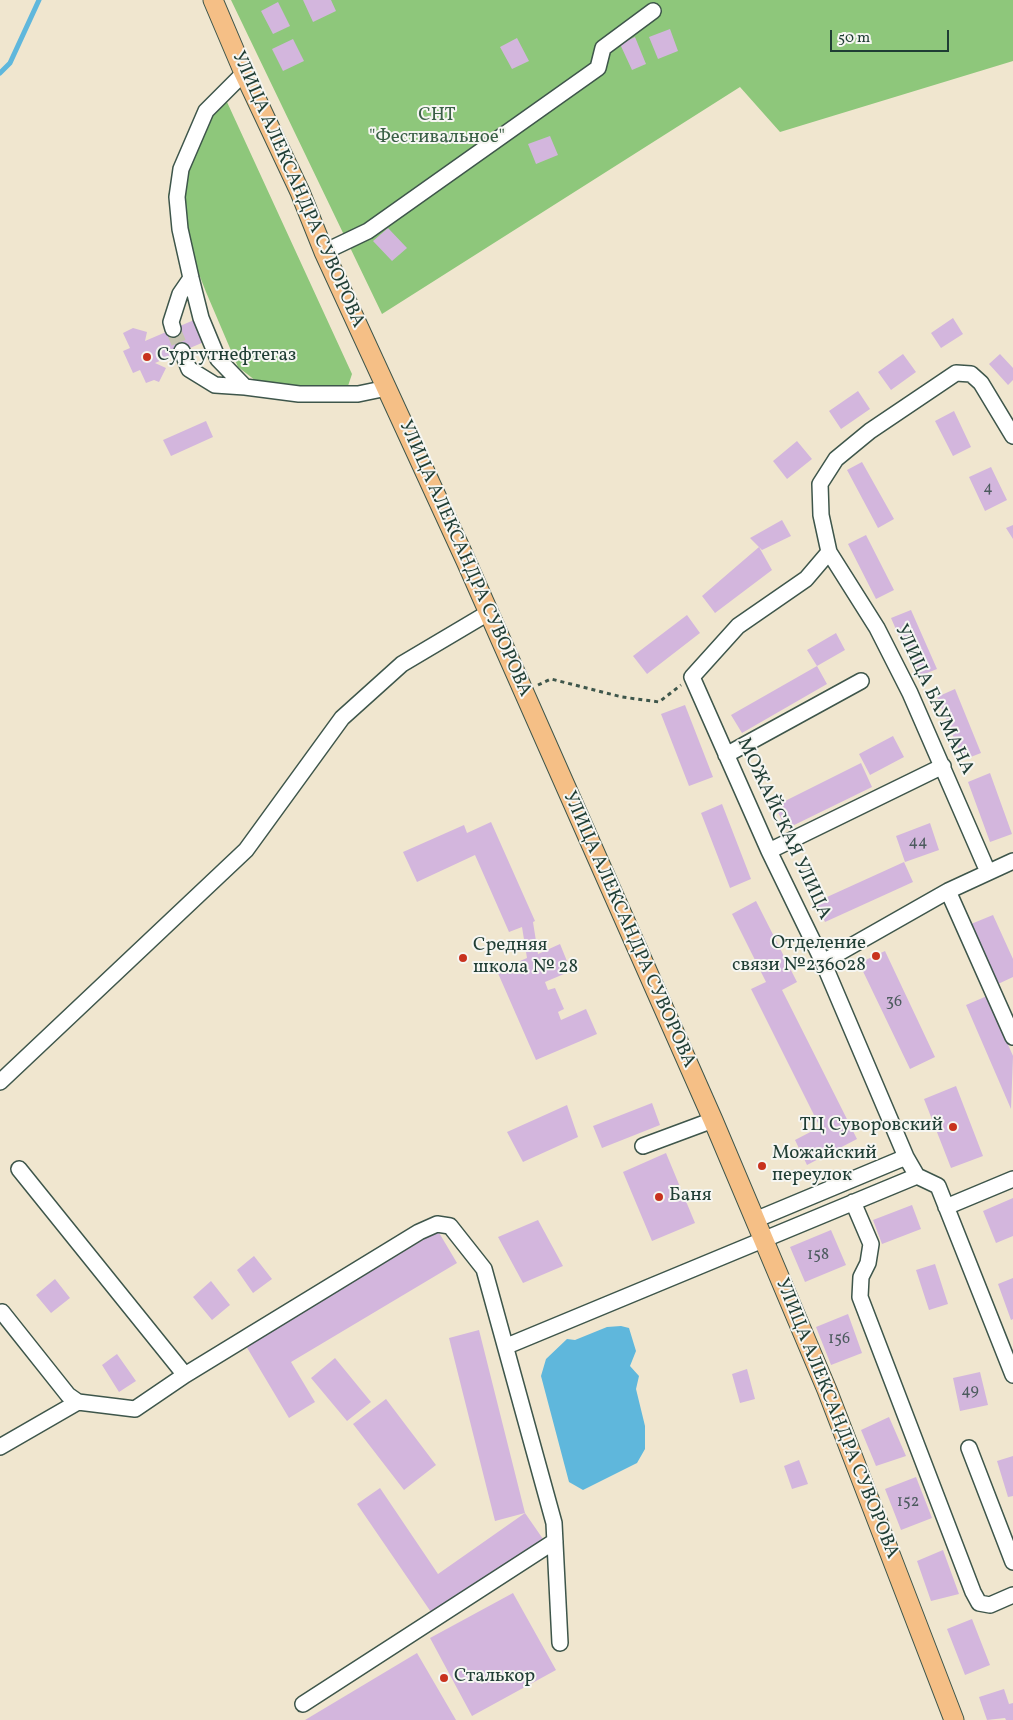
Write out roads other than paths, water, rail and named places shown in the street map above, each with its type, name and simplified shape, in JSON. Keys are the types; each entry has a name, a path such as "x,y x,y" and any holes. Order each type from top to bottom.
{"main road":[{"name":"УЛИЦА АЛЕКСАНДРА СУВОРОВА","path":"213,0 244,73 300,192 324,252 466,561 713,1120 827,1390 954,1720"}],"street":[{"path":"324,252 368,231 598,68 603,48 653,12"},
{"path":"244,73 206,111 181,168 177,197 180,229 201,318 218,359 245,387"},
{"path":"173,329 171,322 180,294 191,278"},
{"path":"182,351 189,369 215,385 299,394 358,394 387,388"},
{"path":"828,552 821,515 820,484 836,459 870,431 956,373 971,374 981,383 1013,436"},
{"name":"МОЖАЙСКАЯ УЛИЦА","path":"828,552 806,579 738,626 692,677 769,851 823,962 906,1157 917,1176"},
{"name":"УЛИЦА БАУМАНА","path":"828,552 877,628 910,693 988,872"},
{"path":"0,1082 246,850 342,718 402,664 488,613"},
{"path":"726,755 861,681"},
{"path":"769,851 942,766"},
{"path":"823,962 948,892 1013,861"},
{"path":"948,892 1013,1037"},
{"path":"643,1146 713,1120"},
{"path":"755,1220 906,1157"},
{"path":"20,1169 186,1375"},
{"path":"507,1346 917,1176 938,1186 1007,1344 1013,1375"},
{"path":"946,1207 1013,1178"},
{"path":"853,1202 871,1244 868,1263 860,1277 860,1297 973,1592 979,1603 990,1605 1013,1595"},
{"path":"2,1312 68,1395 78,1402 135,1410 186,1375 419,1232 437,1224 450,1226 484,1269 507,1346 554,1523 560,1643"},
{"path":"0,1447 78,1402"},
{"path":"969,1448 1013,1562"},
{"path":"303,1704 555,1542"}],"water":[{"path":"621,1326 629,1328 636,1351 630,1366 639,1376 636,1389 645,1426 645,1449 637,1463 583,1490 569,1482 541,1376 546,1359 567,1339 575,1340 607,1327"}],"waterway":[{"path":"0,73 10,63 39,0"}],"tunnel":[{"path":"173,329 182,351"}],"place":[{"name":"Сургутнефтегаз","path":"147,357"},
{"name":"Отделение связи №236028","path":"876,956"},
{"name":"Средняя школа № 28","path":"463,958"},
{"name":"ТЦ Суворовский","path":"953,1127"},
{"name":"Можайский переулок","path":"762,1166"},
{"name":"Баня","path":"659,1197"},
{"name":"Сталькор","path":"444,1678"}],"park label":[{"name":"СНТ \"Фестивальное\"","path":"437,128"}]}
